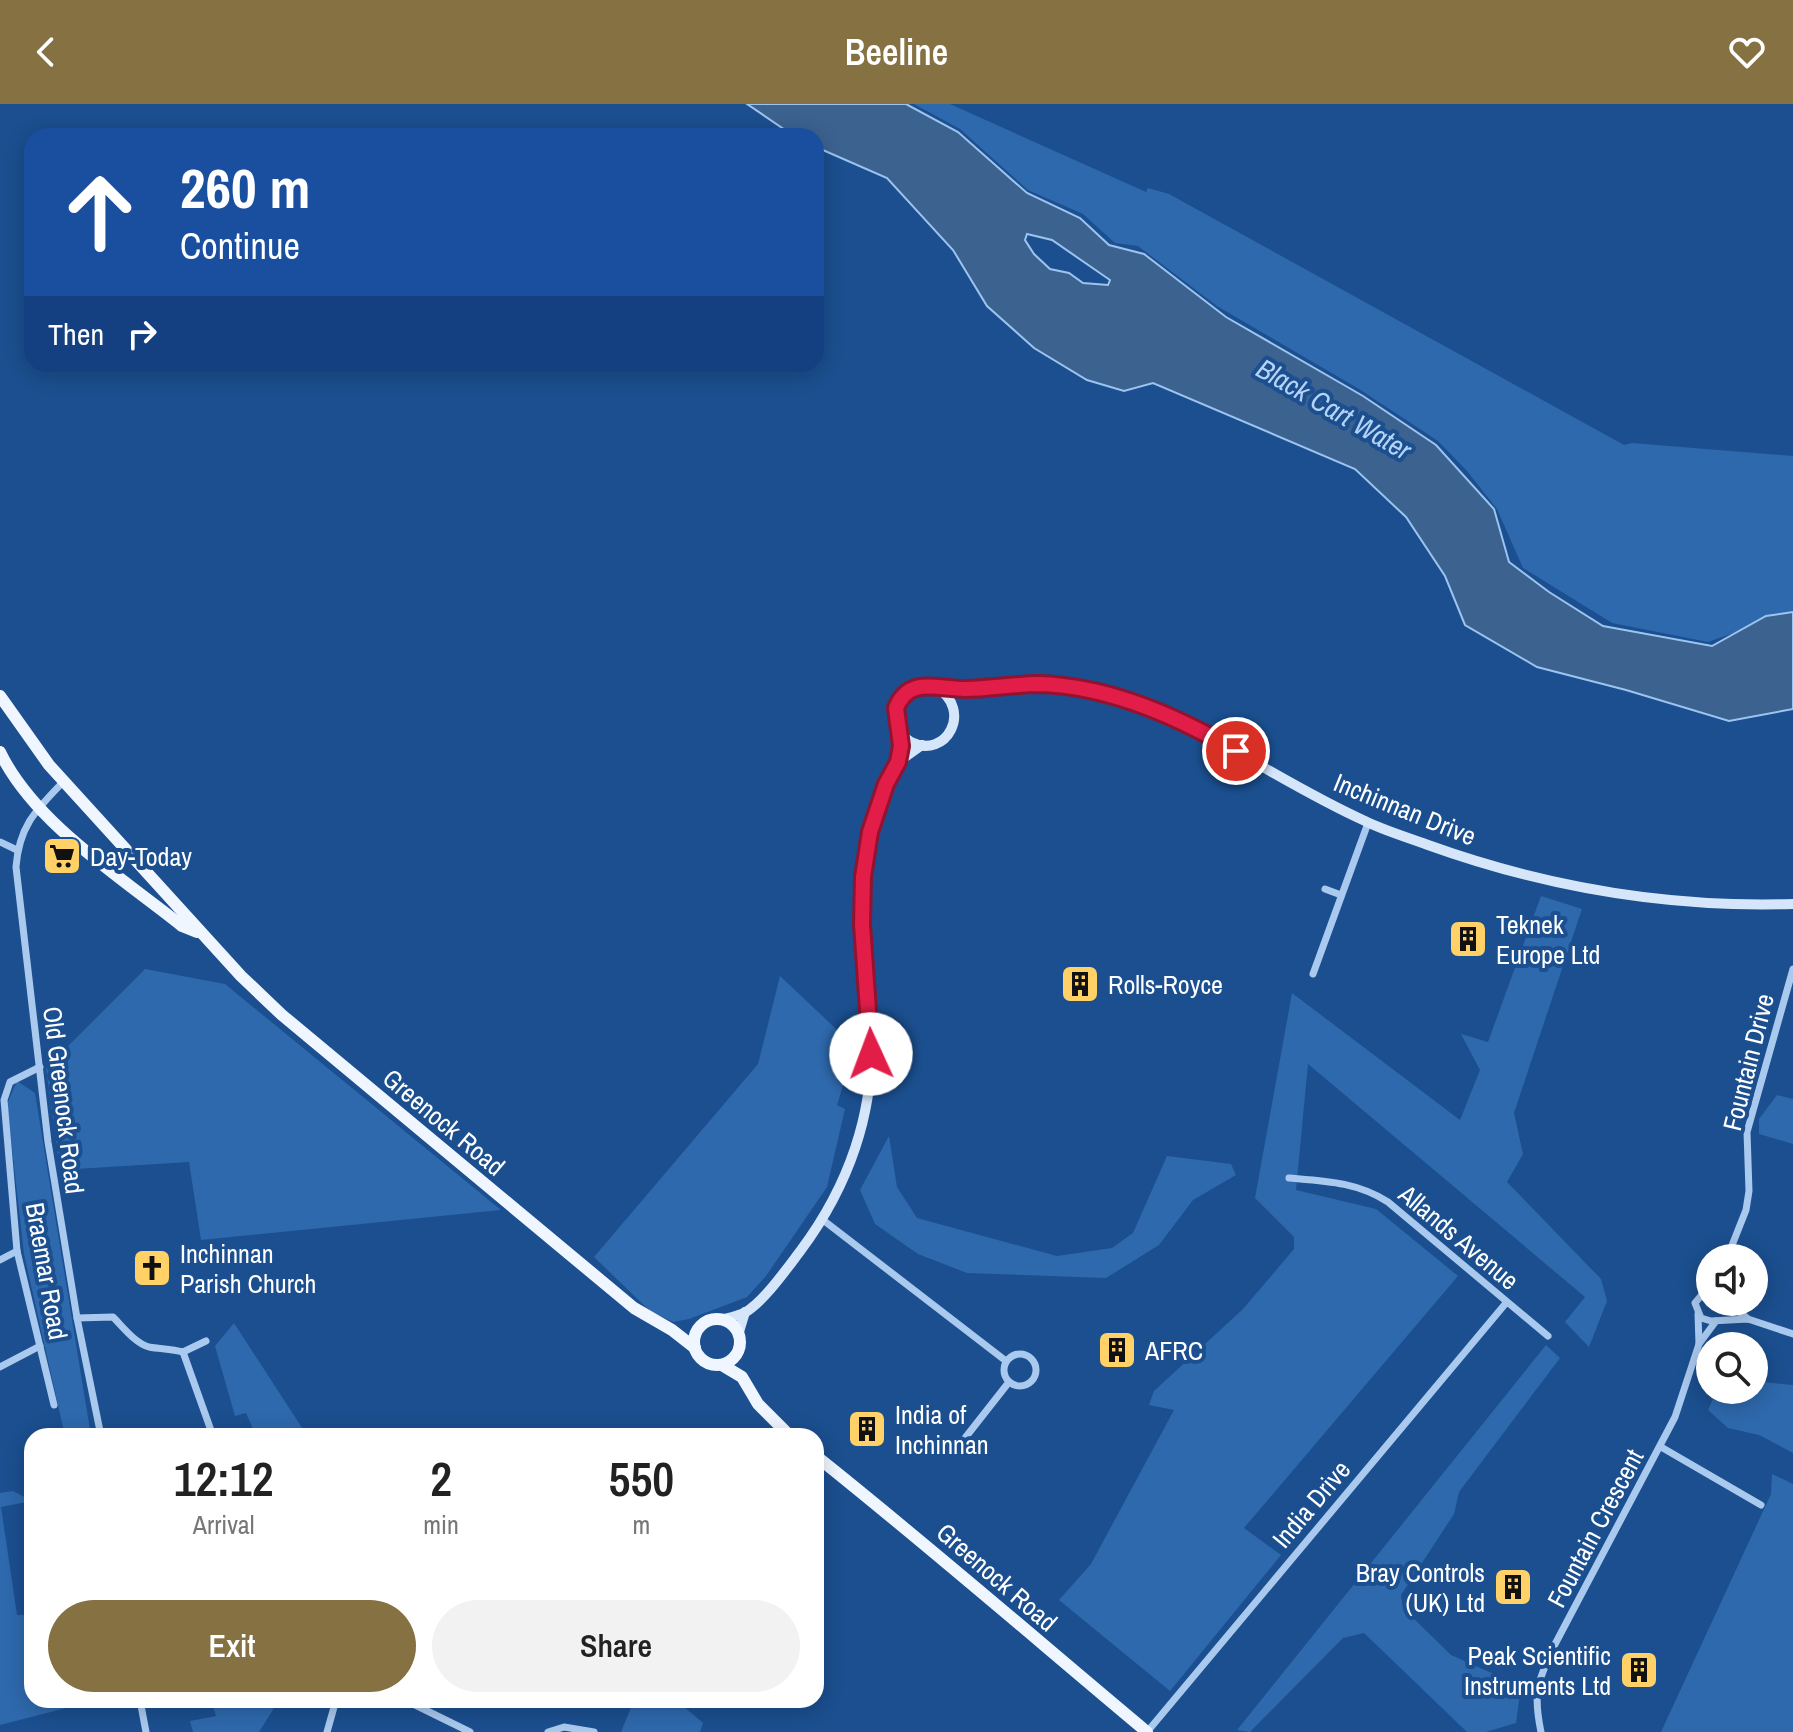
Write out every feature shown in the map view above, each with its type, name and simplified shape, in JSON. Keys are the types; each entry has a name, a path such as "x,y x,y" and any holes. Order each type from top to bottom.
{"main road":[{"name":"Greenock Road","path":"0,696 63,782 104,850 182,926 200,933"},
{"name":"Greenock Road","path":"0,752 27,797 38,808 104,850 200,933 282,1015 616,1294 695,1348"},
{"path":"742,1377 722,1365 705,1362 695,1348 700,1328 707,1322 721,1320 732,1325 738,1335 742,1377 758,1404 782,1428"},
{"path":"672,1330 700,1328"},
{"path":"722,1365 739,1350"},
{"name":"Greenock Road","path":"824,1462 915,1534 1018,1626 1147,1732"}],"street":[{"name":"Inchinnan Drive","path":"936,687 973,689 1042,684 1089,691 1141,705 1203,733 1368,823 1491,867 1594,890 1685,902 1793,904"},
{"path":"721,1320 745,1312 778,1280 823,1220 854,1155 867,1096 872,1037 862,924 863,877 870,832 886,784 898,762 901,746 895,719 900,699 916,686 936,687 952,700 954,725 941,741 922,745 898,762"},
{"path":"955,710 973,689"},
{"path":"898,729 904,737 922,745"},
{"name":"Old Greenock Road","path":"63,782 25,825 17,850 19,901 48,1142 77,1318 99,1428"},
{"path":"1313,974 1368,823"},
{"path":"0,842 17,850"},
{"path":"1325,889 1341,895"},
{"name":"Fountain Drive","path":"1733,1244 1746,1210 1749,1191 1747,1132 1793,969"},
{"name":"Braemar Road","path":"40,1067 10,1082 2,1101 17,1251 54,1405"},
{"name":"Allands Avenue","path":"1289,1178 1347,1183 1369,1190 1388,1202 1548,1336"},
{"path":"823,1220 1006,1361"},
{"path":"0,1260 17,1251"},
{"name":"India Drive","path":"1147,1732 1506,1303"},
{"path":"738,1335 745,1312"},
{"path":"1701,1316 1706,1320 1748,1319 1793,1334"},
{"name":"Fountain Crescent","path":"1708,1332 1722,1316"},
{"path":"1744,1316 1748,1319"},
{"path":"77,1318 113,1317 143,1345 183,1352 206,1341"},
{"path":"0,1367 40,1346"},
{"path":"183,1352 210,1428"},
{"name":"Fountain Crescent","path":"1541,1732 1536,1695 1538,1683 1553,1648 1661,1447 1675,1417 1696,1353"},
{"path":"1014,1354 1025,1354 1033,1360 1037,1370 1029,1383 1019,1386 1009,1382 1004,1372 1006,1361 1014,1354"},
{"path":"954,1452 1009,1382"},
{"path":"1661,1447 1761,1505"},
{"path":"142,1708 146,1732"},
{"path":"327,1732 334,1708"},
{"path":"421,1708 470,1732"},
{"path":"548,1732 564,1727 594,1732"}],"shaded area":[{"path":"914,104 950,104 1146,192 1148,188 1169,194 1624,445 1632,443 1793,456 1793,612 1766,616 1742,630 1708,642 1612,623 1523,568 1497,509 1438,441 1359,389 1217,306 1138,246 1115,243 1083,214 1028,190 960,129"},
{"path":"1541,896 1582,909 1514,1113 1523,1154 1507,1182 1601,1279 1607,1301 1589,1347 1565,1322 1585,1297 1308,1064 1296,1190 1376,1209 1458,1276 1244,1528 1281,1555 1170,1691 1059,1600 1091,1564 1174,1410 1149,1405 1154,1391 1243,1309 1294,1249 1294,1237 1255,1198 1292,993 1460,1120 1480,1070 1461,1034 1488,1042"},
{"path":"145,969 225,984 501,1210 201,1240 189,1162 60,1170 46,1068"},
{"path":"780,976 852,1044 852,1072 845,1079 837,1105 845,1109 827,1187 766,1276 747,1297 673,1322 650,1311 594,1257 758,1064"},
{"path":"17,1081 35,1093 90,1428 63,1428 24,1254 7,1104"},
{"path":"1777,1095 1793,1099 1793,1144 1759,1134 1759,1119"},
{"path":"889,1136 897,1187 917,1218 1057,1256 1112,1248 1133,1233 1167,1156 1231,1164 1236,1175 1193,1200 1159,1245 1106,1278 967,1273 918,1254 875,1224 860,1190"},
{"path":"234,1323 302,1428 253,1428 246,1413 235,1416 215,1346"},
{"path":"1546,1345 1560,1358 1459,1492 1454,1514 1401,1595 1403,1608 1451,1655 1521,1686 1516,1723 1486,1732 1467,1732 1364,1633 1343,1638 1250,1732 1237,1730"},
{"path":"1768,1382 1793,1385 1793,1453 1759,1435 1728,1428 1708,1410 1711,1404 1768,1404"},
{"path":"1772,1474 1793,1484 1793,1732 1661,1732 1771,1494"},
{"path":"13,1491 24,1497 24,1503 1,1507 17,1615 24,1615 24,1708 66,1708 0,1725 0,1493"},
{"path":"214,1708 274,1708 259,1732 193,1732 190,1721 216,1716"},
{"path":"631,1708 685,1708 703,1723 700,1732 621,1732"}],"water":[{"name":"Black Cart Water","path":"747,104 906,104 958,132 1027,193 1080,218 1109,245 1144,254 1226,317 1363,396 1436,445 1494,509 1509,562 1603,626 1712,646 1766,616 1793,612 1793,709 1729,721 1537,667 1465,625 1445,576 1406,517 1355,469 1153,383 1124,391 1087,380 1034,348 987,306 953,250 887,178 824,150 824,128 782,128","holes":["1027,234 1052,240 1110,280 1108,285 1083,283 1069,273 1050,269 1034,254 1025,240"]}],"place":[{"name":"Day-Today","path":"62,856"},
{"name":"Teknek Europe Ltd","path":"1468,939"},
{"name":"Rolls-Royce","path":"1080,984"},
{"name":"Inchinnan Parish Church","path":"152,1268"},
{"name":"AFRC","path":"1117,1350"},
{"name":"India of Inchinnan","path":"867,1429"},
{"name":"Bray Controls (UK) Ltd","path":"1513,1587"},
{"name":"Peak Scientific Instruments Ltd","path":"1639,1670"}],"route":[{"path":"871,1054 862,924 863,877 870,832 886,784 898,762 901,746 895,719 896,708 907,691 926,685 973,689 1042,684 1089,691 1171,717 1236,751"}]}
